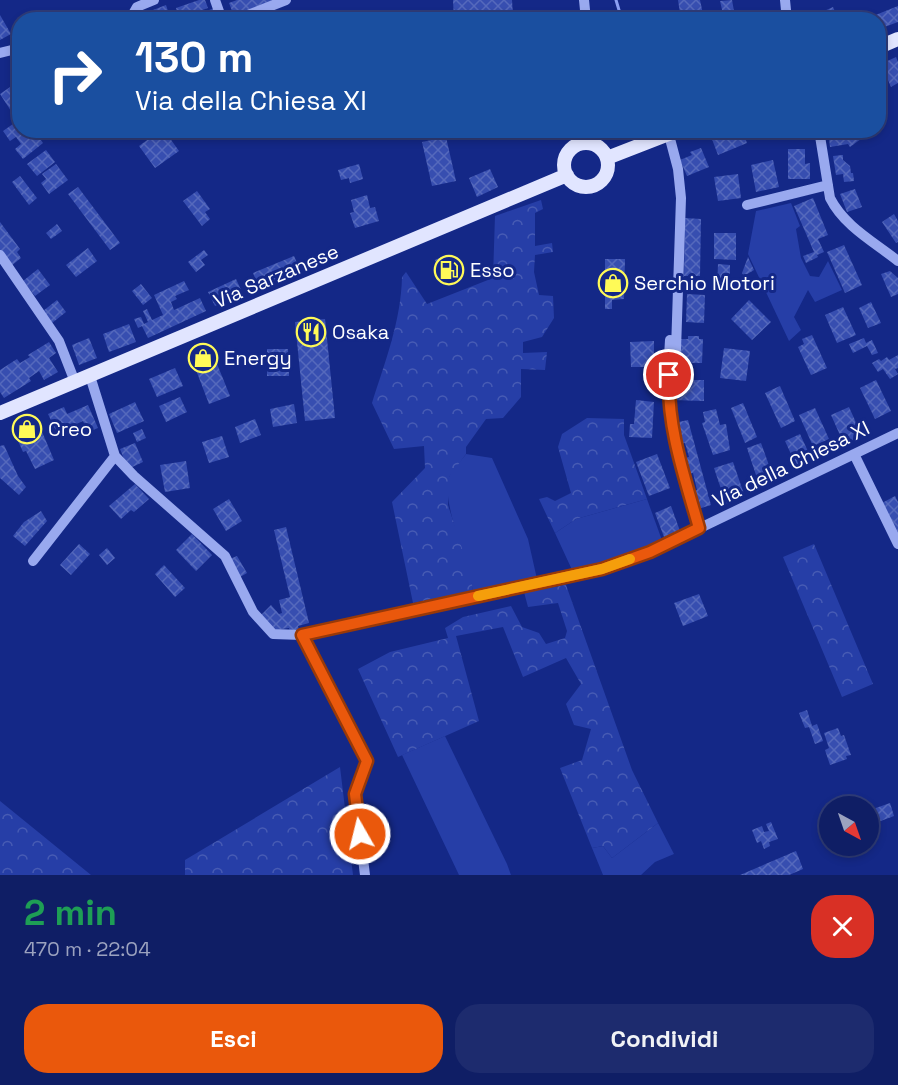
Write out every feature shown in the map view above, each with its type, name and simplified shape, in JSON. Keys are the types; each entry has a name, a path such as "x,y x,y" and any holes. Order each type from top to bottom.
{"main road":[{"path":"585,138 567,154 565,168 567,175 577,185 584,187 598,183 607,172 607,158 587,138"},
{"path":"607,158 661,138"},
{"name":"Via Sarzanese","path":"0,413 567,175"}],"street":[{"path":"134,12 136,7 154,0"},
{"path":"255,12 286,0"},
{"path":"675,138 681,198 676,350"},
{"path":"820,138 830,198 842,219 898,261"},
{"path":"747,205 828,185"},
{"path":"0,255 59,341 75,382"},
{"name":"Via della Chiesa XI","path":"670,335 668,395 672,428 699,528"},
{"path":"33,561 115,456 90,376"},
{"name":"Via della Chiesa XI","path":"115,456 134,476 225,556 253,612 273,634 302,635 602,569 650,552 898,433"},
{"path":"854,454 898,544"},
{"path":"302,635 367,761 355,794 365,875"}],"green space":[{"path":"541,200 543,209 535,213 535,246 552,243 553,252 535,255 534,272 539,295 553,296 554,318 542,337 523,342 523,353 547,352 545,370 521,369 521,397 503,418 486,419 466,447 466,454 449,477 448,505 470,573 473,591 413,603 392,502 425,468 424,446 394,449 372,403 399,309 402,277 406,272 427,304 493,278 495,216"},
{"path":"791,203 800,226 796,229 801,258 810,276 819,277 828,261 842,290 815,302 808,290 794,317 801,330 789,341 748,254 756,211"},
{"path":"587,418 624,419 624,435 647,499 576,519 555,533 539,499 547,497 555,501 571,493 558,447 562,434"},
{"path":"466,454 492,458 528,539 537,579 473,591 452,516 448,488 450,474"},
{"path":"647,499 663,543 602,566 573,572 555,533 576,519"},
{"path":"814,544 873,684 842,697 783,557"},
{"path":"566,585 632,770 658,823 612,858 603,846 592,848 560,768 582,760 591,729 574,725 566,704 581,684 566,658 523,677 503,627 456,636 479,721 398,757 358,669 390,652 448,638 445,628 463,617 511,606 522,627 539,633 546,644 565,638 567,631 558,603 528,607 524,592"},
{"path":"445,736 511,875 459,875 402,755"},
{"path":"340,767 353,875 185,875 185,860"},
{"path":"0,801 91,875 0,875"},
{"path":"658,823 674,854 655,862 641,875 603,875 592,848 603,846 612,858"}],"building":[{"path":"205,0 208,8 197,12 177,12 176,8"},
{"path":"237,0 273,0 244,12 232,12 229,3"},
{"path":"453,0 512,0 513,12 454,12"},
{"path":"678,0 700,0 703,12 680,12"},
{"path":"732,0 734,11 723,12 720,1"},
{"path":"166,5 168,12 148,12"},
{"path":"898,6 898,22 886,26 886,12 883,12"},
{"path":"833,7 835,12 822,12"},
{"path":"215,8 216,12 203,12"},
{"path":"0,15 11,34 0,40"},
{"path":"896,57 898,62 898,83 891,87 886,76 886,62"},
{"path":"12,86 12,110 11,111 0,94"},
{"path":"12,125 12,138 14,138 10,141 3,131"},
{"path":"17,138 40,138 43,143 23,159 15,149 21,144"},
{"path":"150,138 170,138 179,151 155,168 139,146"},
{"path":"446,138 456,181 432,186 422,142"},
{"path":"712,138 745,138 747,143 718,155"},
{"path":"829,138 862,138 850,147 848,144 830,147"},
{"path":"701,148 709,167 687,176 680,160 692,155 690,152"},
{"path":"788,149 805,149 805,164 810,163 810,179 788,179"},
{"path":"46,150 55,162 37,176 27,164"},
{"path":"843,155 843,160 850,166 851,173 853,173 854,181 844,182 843,174 836,175 833,156"},
{"path":"773,160 779,187 756,192 751,165"},
{"path":"56,164 68,180 49,194 41,183 46,179 42,174"},
{"path":"359,164 363,179 350,183 349,178 341,180 338,170"},
{"path":"490,169 498,187 477,197 469,178"},
{"path":"738,174 741,198 718,201 714,177"},
{"path":"20,176 37,198 29,205 12,182"},
{"path":"78,187 120,243 110,250 68,194"},
{"path":"855,189 862,207 847,212 840,194"},
{"path":"197,191 210,209 205,212 210,219 202,226 183,201"},
{"path":"367,195 370,208 375,207 379,221 355,228 350,213 354,212 351,200"},
{"path":"813,198 828,235 818,239 824,252 806,263 803,256 814,252 794,206"},
{"path":"894,214 898,221 898,242 896,243 882,222"},
{"path":"685,218 701,219 700,276 684,276"},
{"path":"0,222 20,249 17,252 21,258 11,266 0,251"},
{"path":"57,224 62,231 51,239 46,233"},
{"path":"714,233 736,233 736,260 714,259"},
{"path":"844,245 862,285 845,293 827,252"},
{"path":"88,248 97,261 76,277 66,265"},
{"path":"204,250 208,255 201,260 205,265 196,272 188,262"},
{"path":"447,255 456,276 445,281 435,260"},
{"path":"294,256 301,272 260,290 253,273"},
{"path":"748,257 754,270 744,276 742,273"},
{"path":"605,259 625,259 624,299 612,300 612,309 605,309"},
{"path":"718,264 730,265 730,280 734,280 734,291 717,290"},
{"path":"38,269 50,285 35,296 23,281"},
{"path":"890,271 898,278 898,294 891,297 881,274"},
{"path":"236,279 243,294 215,306 208,292"},
{"path":"184,281 189,290 175,296 177,299 171,302 174,310 200,298 206,311 148,338 142,326 138,328 134,319 141,317 144,324 148,322 143,311 147,309 152,320 163,315 154,295"},
{"path":"141,284 152,298 143,305 132,291"},
{"path":"687,294 705,295 704,323 686,322"},
{"path":"57,300 66,312 52,323 43,311"},
{"path":"749,300 771,322 752,340 731,319"},
{"path":"871,302 881,323 868,328 859,308"},
{"path":"843,307 856,335 837,343 825,315"},
{"path":"325,319 335,418 305,421 295,322"},
{"path":"129,324 136,342 109,352 103,334"},
{"path":"812,335 827,368 811,375 798,347 804,344 802,339"},
{"path":"688,336 699,336 699,339 703,339 702,363 679,363 679,339 688,339"},
{"path":"89,338 97,358 79,365 72,345"},
{"path":"864,338 866,343 872,340 878,353 872,355 867,346 853,353 849,344"},
{"path":"654,341 654,367 631,367 630,342"},
{"path":"49,342 56,353 49,358 58,372 44,380 39,371 29,378 31,381 4,398 0,392 0,370 17,359 20,363"},
{"path":"724,348 750,351 746,381 720,378"},
{"path":"211,349 230,396 209,404 191,357"},
{"path":"267,349 288,349 289,376 267,376"},
{"path":"898,355 898,368 895,369 898,374 890,379 883,369 878,372 872,363 887,357 889,360"},
{"path":"175,368 183,386 157,397 149,379"},
{"path":"673,380 704,380 704,401 672,400"},
{"path":"876,380 891,411 875,419 860,388"},
{"path":"780,386 795,421 781,428 765,393"},
{"path":"180,397 187,412 166,422 159,406"},
{"path":"636,400 654,402 652,438 629,437 630,424 634,424"},
{"path":"135,402 144,421 117,433 109,414"},
{"path":"743,403 757,437 745,443 731,408"},
{"path":"294,404 297,423 273,427 270,409"},
{"path":"88,405 98,428 88,432 83,421 57,433 48,414 64,407 67,414"},
{"path":"849,407 862,436 844,444 831,415"},
{"path":"815,408 829,439 813,446 799,415"},
{"path":"716,409 720,425 726,424 730,450 713,455 702,423 705,422 703,412"},
{"path":"255,419 261,435 240,443 235,427"},
{"path":"37,420 54,460 35,469 26,451 23,452 14,432"},
{"path":"688,420 711,505 698,509 693,491 697,490 693,473 688,474 684,458 689,457 685,443 680,444 674,423"},
{"path":"142,429 146,438 137,442 133,433"},
{"path":"800,434 811,458 796,465 785,441"},
{"path":"222,436 229,457 209,463 202,442"},
{"path":"135,443 143,462 128,469 120,449"},
{"path":"761,443 775,482 760,487 747,448"},
{"path":"4,445 18,476 26,487 19,495 0,478 0,446"},
{"path":"657,454 670,488 649,496 636,462"},
{"path":"186,461 190,488 165,492 160,465"},
{"path":"733,462 745,497 726,504 714,468"},
{"path":"135,484 149,499 134,512 131,510 121,519 109,506"},
{"path":"895,496 898,502 898,533 882,503"},
{"path":"229,499 242,521 226,531 213,509"},
{"path":"671,506 680,531 664,537 655,513"},
{"path":"41,511 47,521 25,546 13,536 24,522"},
{"path":"286,527 309,623 298,626 299,630 290,632 289,628 275,630 261,615 271,605 279,614 282,613 279,600 290,597 274,530"},
{"path":"192,534 212,555 196,571 176,550"},
{"path":"79,544 90,554 71,575 60,565"},
{"path":"107,548 115,558 107,565 99,555"},
{"path":"237,556 247,573 240,577 230,559"},
{"path":"164,565 185,588 175,597 155,574"},
{"path":"699,594 708,616 683,626 674,603"},
{"path":"807,710 812,726 817,724 823,741 815,744 809,727 805,728 799,713"},
{"path":"838,728 841,736 844,735 851,755 846,756 847,759 830,765 825,750 829,748 824,733"},
{"path":"890,803 894,816 879,822 879,807"},
{"path":"771,822 778,839 769,842 770,846 764,849 761,841 757,843 752,830 762,826 764,832 769,831 766,824"},
{"path":"796,851 803,869 789,875 740,875"}],"waterway":[{"path":"616,0 620,12"}],"slow traffic":[{"path":"478,596 602,569 630,559"}],"place":[{"name":"Esso","path":"449,270"},
{"name":"Serchio Motori","path":"613,283"},
{"name":"Osaka","path":"311,332"},
{"name":"Energy","path":"203,358"},
{"name":"Creo","path":"27,429"}],"route":[{"path":"360,834 355,794 367,761 302,635 602,569 650,552 699,528 675,445 668,395 669,375"}]}
